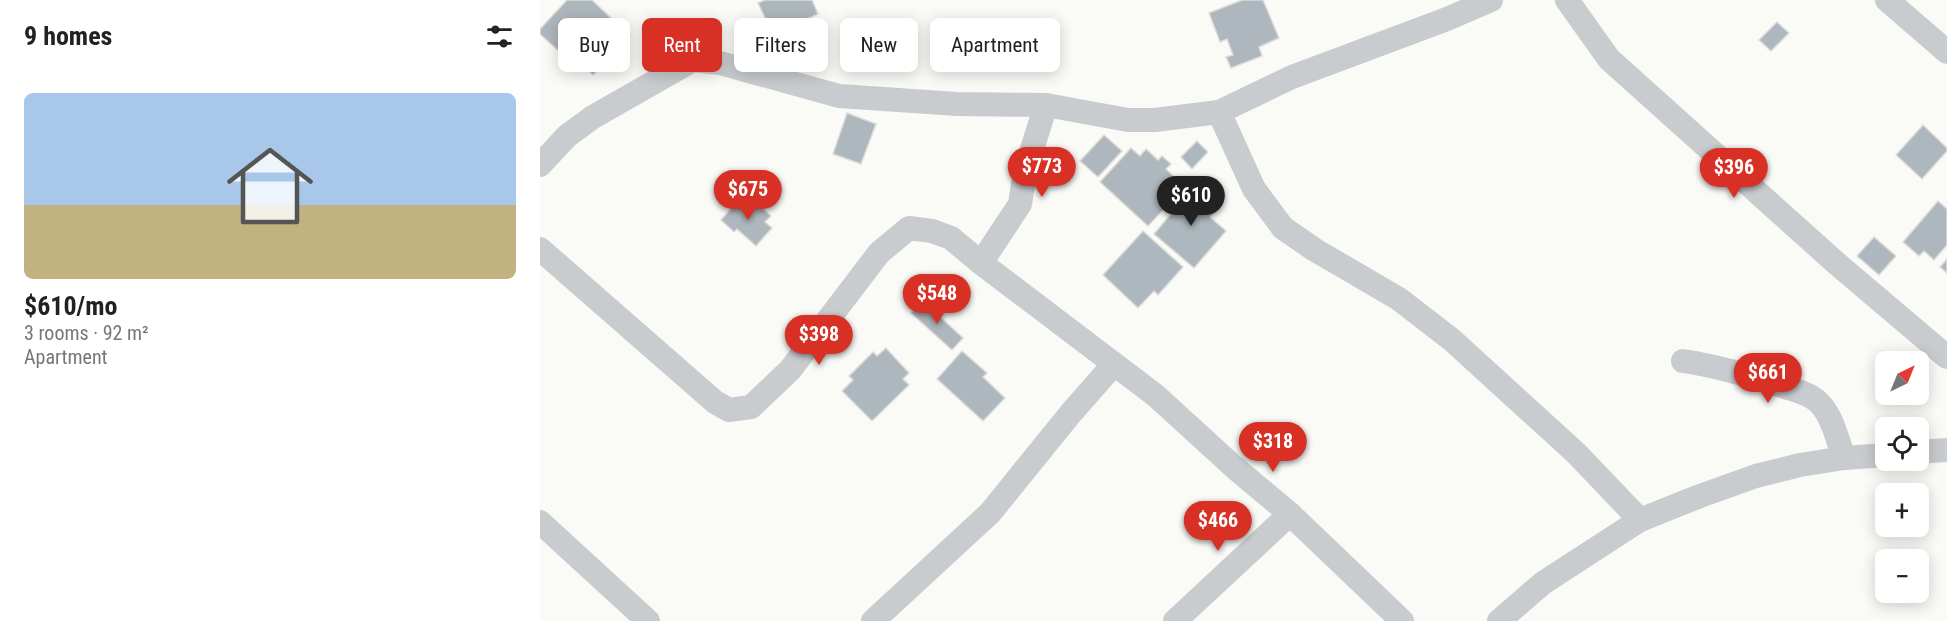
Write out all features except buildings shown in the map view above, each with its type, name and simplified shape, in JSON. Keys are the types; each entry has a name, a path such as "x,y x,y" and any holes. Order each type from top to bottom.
{"street":[{"path":"540,165 567,136 584,123 693,60 720,63 839,96 957,104 1046,105 1128,120 1155,120 1219,112 1292,77 1447,19 1491,0"},
{"path":"1567,0 1609,59 1835,262 1947,357"},
{"path":"1887,0 1947,52"},
{"path":"981,263 1020,204 1025,171 1046,105"},
{"path":"1219,112 1254,189 1283,228 1315,250 1399,299 1452,340 1576,453 1640,520"},
{"path":"540,249 715,402 729,410 751,407 790,370 879,253 909,228 932,231 951,238 1155,395 1233,467 1290,514 1401,621"},
{"path":"1683,361 1706,364 1753,377 1803,393 1816,400 1828,414 1844,458"},
{"path":"873,621 990,513 1071,412 1114,364"},
{"path":"1929,451 1947,450"},
{"path":"1499,621 1544,583 1640,520 1756,476 1800,465 1875,455"},
{"path":"1175,621 1290,514"},
{"path":"540,522 648,621"}]}
